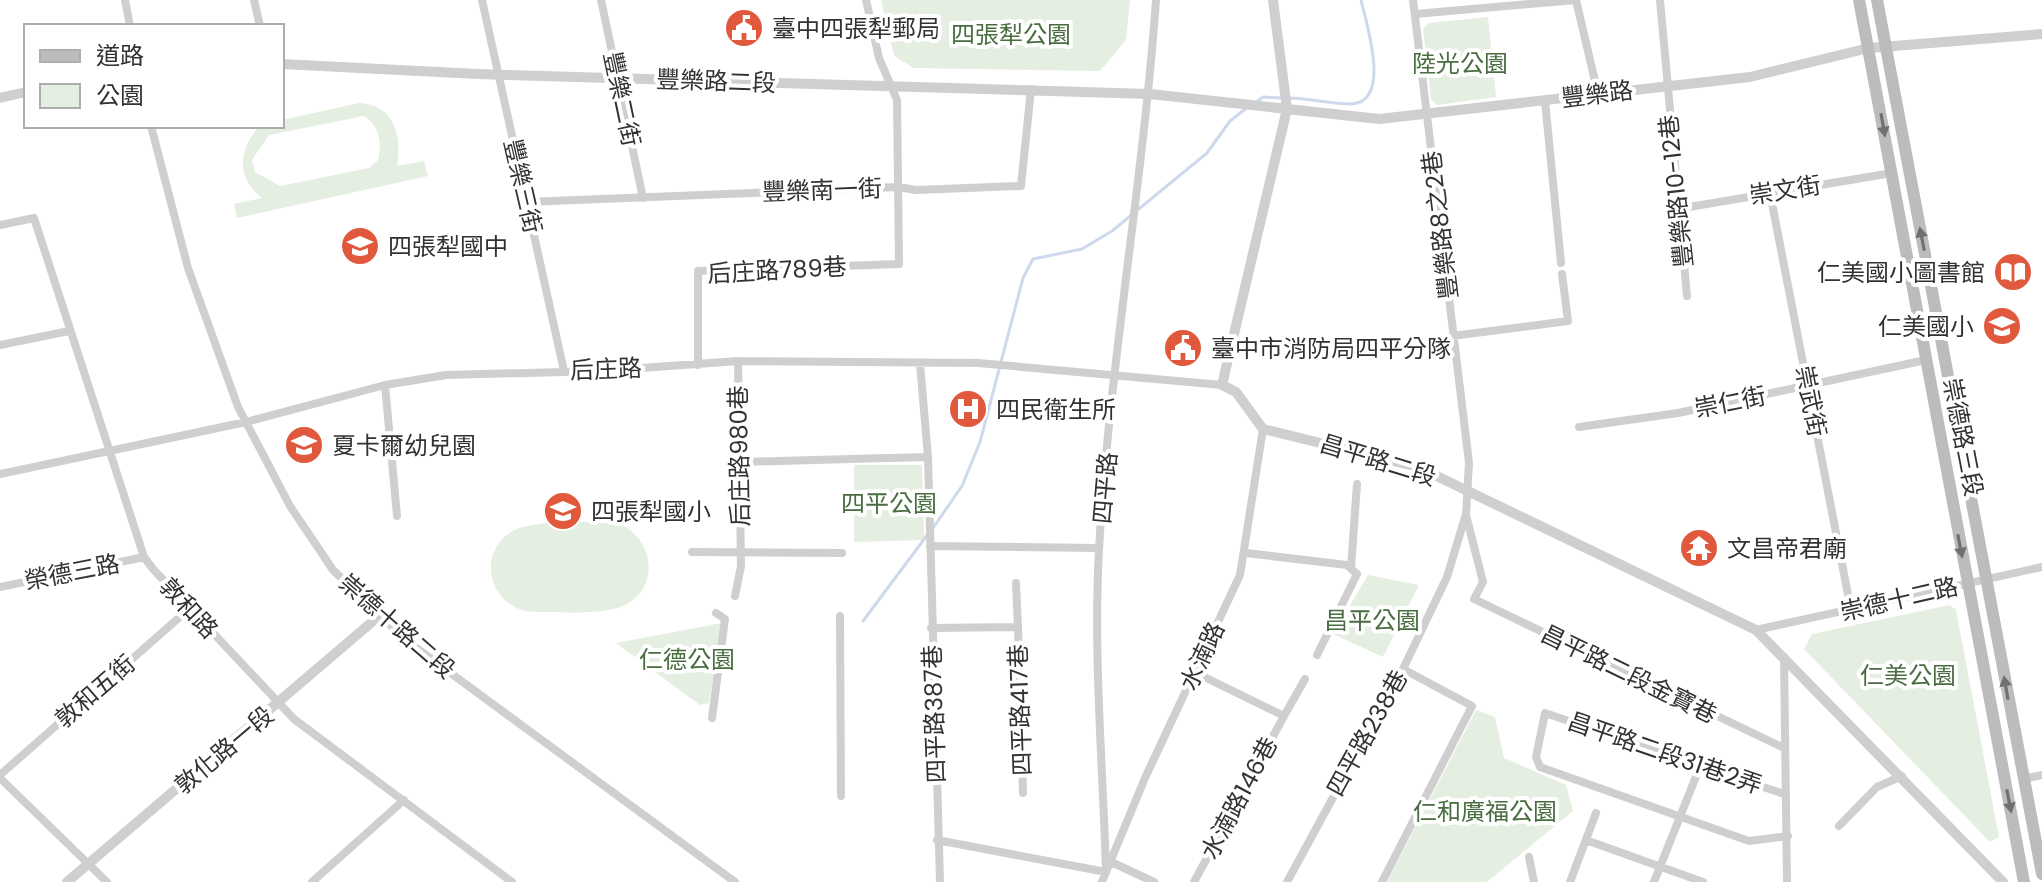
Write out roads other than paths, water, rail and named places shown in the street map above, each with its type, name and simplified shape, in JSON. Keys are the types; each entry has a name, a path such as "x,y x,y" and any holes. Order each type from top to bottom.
{"main road":[{"name":"崇德路三段","path":"1859,0 2024,882"},
{"name":"崇德路三段","path":"1877,0 2042,874"}],"street":[{"path":"125,0 130,24"},
{"path":"254,0 260,24"},
{"name":"豐樂三街","path":"482,0 564,371"},
{"name":"豐樂二街","path":"601,0 643,198"},
{"path":"866,0 889,85 897,100 898,187"},
{"name":"四平路","path":"1102,882 1106,872 1099,548 1150,94 1156,0"},
{"name":"豐樂路8之2巷","path":"1413,0 1469,463 1467,490"},
{"path":"1415,14 1576,0 1598,94"},
{"name":"豐樂路10-12巷","path":"1660,0 1687,296"},
{"path":"1263,429 1236,392 1222,385 1287,109 1275,1"},
{"name":"豐樂路","path":"1150,94 1379,119 1750,77 1869,48 2042,34"},
{"name":"豐樂路二段","path":"284,64 617,79 1150,94"},
{"name":"豐樂南一街","path":"526,202 898,187 916,190 1021,186 1031,89"},
{"path":"0,98 24,92"},
{"path":"1545,101 1561,263"},
{"name":"崇德十路二段","path":"152,128 188,268 246,422 290,506 333,570 379,616 449,672 735,882"},
{"name":"崇文街","path":"1677,209 1892,173"},
{"name":"后庄路789巷","path":"698,365 698,271 899,264 898,187"},
{"name":"崇武街","path":"1770,193 1851,610"},
{"name":"敦和路","path":"0,225 34,218 144,557 279,704 512,882"},
{"path":"1452,336 1568,321 1562,274"},
{"path":"0,345 69,331"},
{"name":"崇仁街","path":"1579,427 1678,413 1926,360"},
{"name":"后庄路","path":"0,474 246,422 385,385 446,375 738,361 978,363 1222,385"},
{"name":"后庄路980巷","path":"735,596 740,552 738,361"},
{"name":"四平路387巷","path":"920,364 928,457 940,882"},
{"path":"385,385 397,516"},
{"name":"昌平路二段","path":"1263,429 1418,467 1756,630 2003,882"},
{"name":"水湳路","path":"1106,872 1145,778 1196,673 1246,553 1263,429"},
{"path":"740,462 928,457"},
{"path":"1351,568 1357,484"},
{"name":"四平路238巷","path":"1287,882 1403,669 1447,577 1466,514 1467,490"},
{"name":"昌平路二段金寶巷","path":"1466,514 1483,582 1474,599 1784,748"},
{"path":"930,546 1099,548"},
{"name":"后庄路980巷","path":"692,552 842,553"},
{"path":"1246,553 1351,568 1357,574 1317,655"},
{"name":"榮德三路","path":"0,587 144,557"},
{"name":"崇德十二路","path":"1756,630 2042,567"},
{"name":"四平路417巷","path":"1016,583 1023,793"},
{"name":"敦和五街","path":"0,776 190,608"},
{"path":"712,718 725,619 716,613"},
{"name":"敦化路一段","path":"67,882 379,616"},
{"path":"840,616 841,796"},
{"name":"四平路417巷","path":"931,628 1018,627"},
{"path":"1784,657 1787,882"},
{"path":"1382,882 1472,706 1403,669"},
{"name":"水湳路146巷","path":"1194,882 1284,716 1196,673"},
{"path":"1284,716 1305,679"},
{"name":"昌平路二段31巷2弄","path":"1680,816 1540,767 1536,757 1545,713 1784,794"},
{"path":"1654,882 1701,764"},
{"path":"2023,779 2042,775"},
{"path":"0,776 107,882"},
{"path":"1839,826 1877,787 1902,776"},
{"path":"312,882 404,800"},
{"path":"1570,882 1596,813"},
{"path":"1680,816 1749,841 1788,836"},
{"path":"937,840 1106,872"},
{"path":"1586,840 1703,882"},
{"path":"1529,857 1534,882"},
{"path":"1111,862 1154,882"}],"waterway":[{"path":"1289,98 1350,104 1363,100 1371,91 1374,60 1361,0"},
{"path":"1255,103 1263,97 1281,98"},
{"path":"933,528 962,486 980,442 1023,278 1033,259 1082,249 1112,231 1207,153 1230,121 1248,107"},
{"path":"863,621 928,534"}],"place":[{"name":"臺中四張犁郵局","path":"744,28"},
{"name":"四張犁國中","path":"360,246"},
{"name":"仁美國小圖書館","path":"2013,272"},
{"name":"仁美國小","path":"2002,326"},
{"name":"臺中市消防局四平分隊","path":"1183,348"},
{"name":"四民衛生所","path":"968,409"},
{"name":"夏卡爾幼兒園","path":"304,445"},
{"name":"四張犁國小","path":"563,511"},
{"name":"文昌帝君廟","path":"1699,548"}],"park label":[{"name":"四張犁公園","path":"1011,34"},
{"name":"陸光公園","path":"1460,63"},
{"name":"四平公園","path":"889,503"},
{"name":"昌平公園","path":"1372,620"},
{"name":"仁德公園","path":"687,659"},
{"name":"仁美公園","path":"1908,675"},
{"name":"仁和廣福公園","path":"1485,811"}]}
